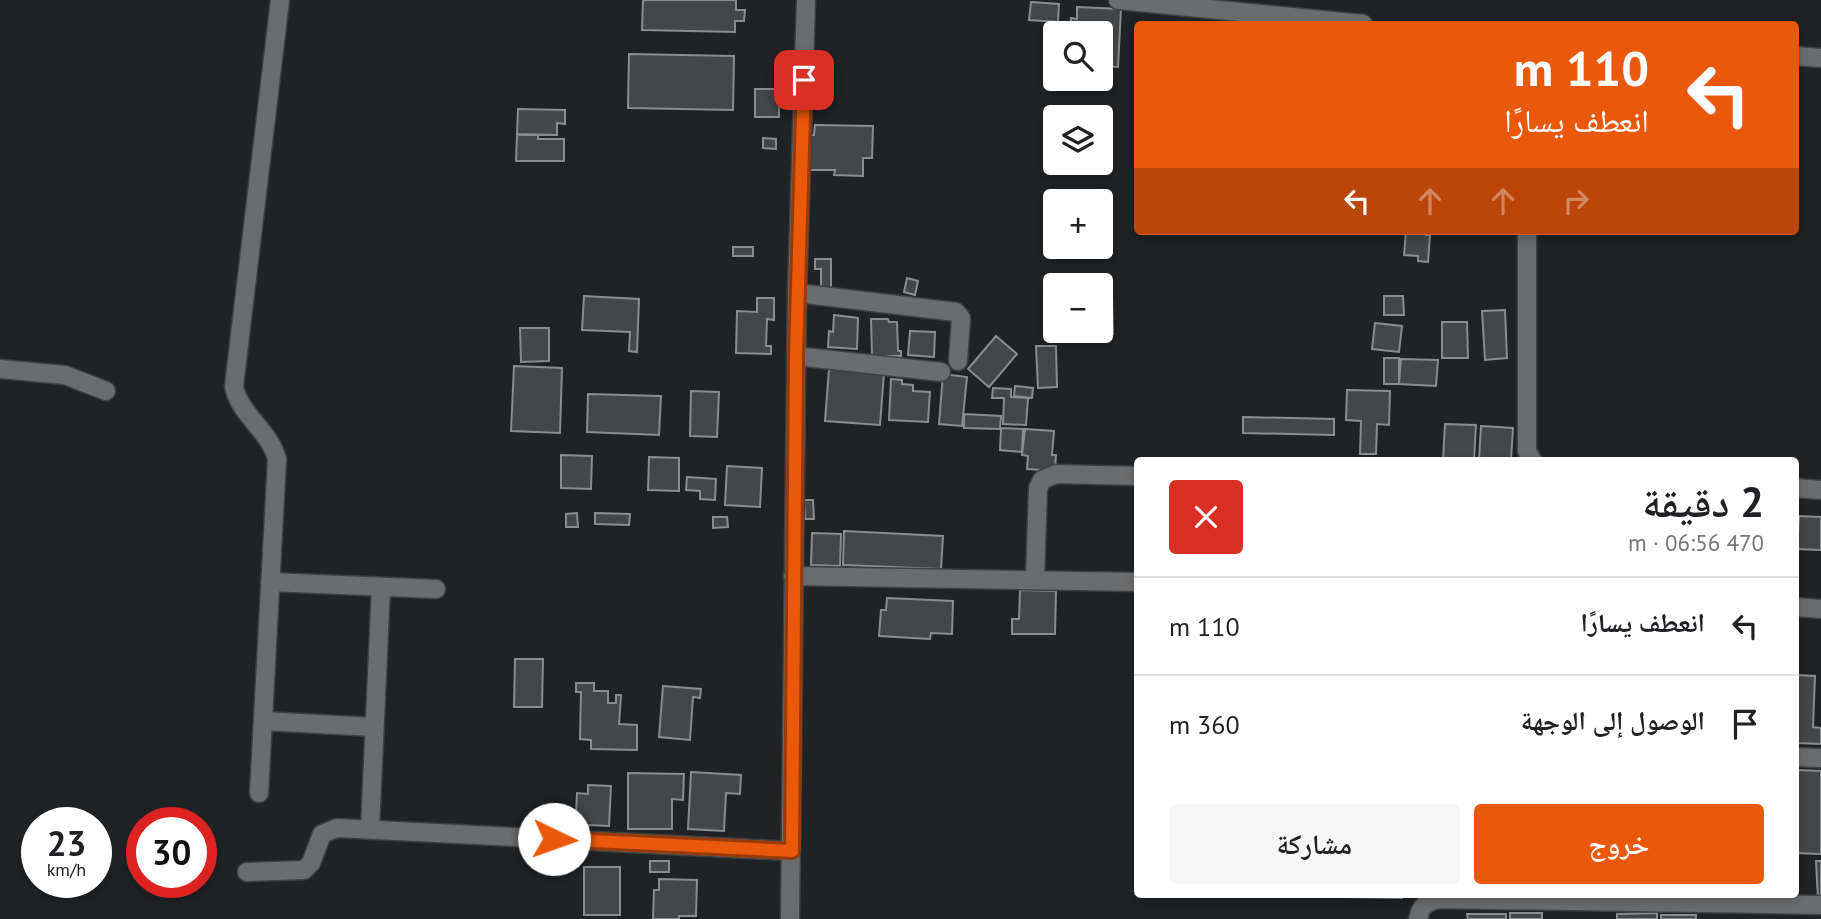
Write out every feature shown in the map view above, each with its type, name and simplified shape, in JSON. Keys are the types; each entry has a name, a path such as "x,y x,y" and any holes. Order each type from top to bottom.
{"street":[{"path":"259,793 277,459 269,441 237,396 234,386 281,0"},
{"path":"790,919 797,293 806,0"},
{"path":"1118,0 1332,21"},
{"path":"1799,56 1821,58"},
{"path":"1527,235 1527,451 1530,457"},
{"path":"797,293 956,312 961,318 958,361"},
{"path":"796,356 942,372"},
{"path":"0,369 65,375 106,391"},
{"path":"1035,579 1038,488 1042,480 1056,474 1134,476"},
{"path":"1799,488 1821,490"},
{"path":"793,576 1134,582"},
{"path":"270,582 436,589"},
{"path":"370,829 381,587"},
{"path":"1799,607 1821,609"},
{"path":"263,721 374,727"},
{"path":"1799,757 1821,758"},
{"path":"247,872 300,871 310,866 325,831 337,828 792,851"},
{"path":"1418,919 1424,903 1437,899 1821,905"}],"building":[{"path":"643,0 736,0 736,10 745,10 744,21 735,21 735,32 642,30"},
{"path":"1031,2 1059,4 1058,21 1029,20"},
{"path":"1077,7 1121,9 1118,67 1113,67 1113,21 1071,21 1071,18 1077,19"},
{"path":"629,54 734,56 733,110 628,108"},
{"path":"755,89 779,89 779,117 755,117"},
{"path":"518,109 565,110 565,124 557,123 557,135 517,134"},
{"path":"815,125 873,126 872,158 863,158 863,176 834,175 835,170 808,170 808,135 814,135"},
{"path":"517,135 538,135 538,139 564,139 564,161 516,161"},
{"path":"763,138 776,139 776,149 763,148"},
{"path":"1406,235 1430,235 1428,262 1418,261 1418,256 1404,255"},
{"path":"733,247 753,247 753,256 733,256"},
{"path":"815,259 831,259 831,290 821,290 821,269 815,269"},
{"path":"907,278 918,281 915,295 904,292"},
{"path":"584,296 639,299 637,352 629,351 630,332 582,330"},
{"path":"1384,296 1403,296 1404,315 1384,315"},
{"path":"757,298 774,298 774,320 767,319 766,346 771,346 771,354 736,353 737,311 757,312"},
{"path":"1505,310 1507,358 1485,360 1482,311"},
{"path":"834,315 858,318 857,349 828,347 829,331 833,332"},
{"path":"871,319 897,322 898,351 901,351 901,356 872,356"},
{"path":"1442,322 1467,322 1468,358 1442,358"},
{"path":"1375,323 1402,326 1399,352 1372,349"},
{"path":"520,328 549,328 549,361 521,362"},
{"path":"910,331 935,332 934,357 908,355"},
{"path":"996,336 1017,354 989,387 968,369"},
{"path":"1036,346 1056,346 1057,387 1038,388"},
{"path":"1384,358 1399,358 1399,384 1384,384"},
{"path":"1401,359 1438,360 1436,386 1399,384"},
{"path":"514,366 562,368 560,433 511,431"},
{"path":"829,369 884,373 880,425 825,421"},
{"path":"943,374 967,377 962,426 939,424"},
{"path":"891,379 913,385 913,391 930,392 928,422 889,420"},
{"path":"1015,386 1033,388 1032,398 1014,396"},
{"path":"993,388 1011,389 1011,397 1028,398 1026,425 1003,424 1004,398 992,398"},
{"path":"1347,390 1390,391 1389,425 1377,424 1376,454 1360,454 1361,421 1346,420"},
{"path":"691,391 719,392 717,437 690,436"},
{"path":"588,394 661,396 659,435 587,432"},
{"path":"964,414 1001,416 1000,429 964,428"},
{"path":"1243,417 1334,419 1334,435 1243,433"},
{"path":"1445,424 1476,425 1474,457 1443,457"},
{"path":"1481,426 1513,428 1511,457 1479,457"},
{"path":"1001,428 1023,429 1022,452 1000,450"},
{"path":"1025,429 1054,431 1052,455 1056,455 1055,471 1027,469 1028,456 1022,455"},
{"path":"561,455 592,456 591,489 561,488"},
{"path":"649,457 679,458 679,491 648,490"},
{"path":"727,466 762,468 760,507 725,505"},
{"path":"687,477 716,479 715,500 700,499 700,491 686,490"},
{"path":"804,500 813,500 814,519 805,519"},
{"path":"577,513 578,527 566,527 566,514"},
{"path":"595,513 630,514 629,525 595,524"},
{"path":"1799,516 1821,517 1821,550 1799,549"},
{"path":"713,517 727,517 728,527 713,528"},
{"path":"844,531 943,536 941,569 843,565"},
{"path":"812,533 841,534 840,566 811,565"},
{"path":"1020,590 1056,591 1055,634 1012,634 1012,619 1019,619"},
{"path":"887,598 953,601 952,634 931,633 930,639 879,636 881,610 886,610"},
{"path":"515,659 543,659 542,707 514,707"},
{"path":"1799,675 1815,676 1813,727 1821,728 1821,744 1799,743"},
{"path":"576,683 594,683 594,691 608,691 608,703 616,703 616,695 621,695 619,724 637,725 637,750 591,749 591,740 580,739 581,692 576,692"},
{"path":"663,686 701,689 700,698 693,697 690,740 659,737"},
{"path":"1799,770 1821,771 1821,854 1799,853"},
{"path":"691,772 741,775 740,794 726,793 724,831 688,829"},
{"path":"628,773 684,774 683,800 672,799 672,829 628,829"},
{"path":"588,785 611,786 609,826 588,825 588,834 575,834 577,793 588,794"},
{"path":"650,861 669,861 669,872 650,872"},
{"path":"1816,861 1821,861 1821,899 1818,899"},
{"path":"584,867 620,867 620,915 584,915"},
{"path":"659,879 697,880 696,916 653,919 654,890 659,890"},
{"path":"1510,913 1542,913 1542,919 1510,919"},
{"path":"1657,913 1657,919 1617,919 1617,914"},
{"path":"1467,914 1506,914 1506,919 1468,919"},
{"path":"1661,915 1696,915 1696,919 1661,919"}],"route":[{"path":"554,839 792,851 796,356 804,80"}]}
